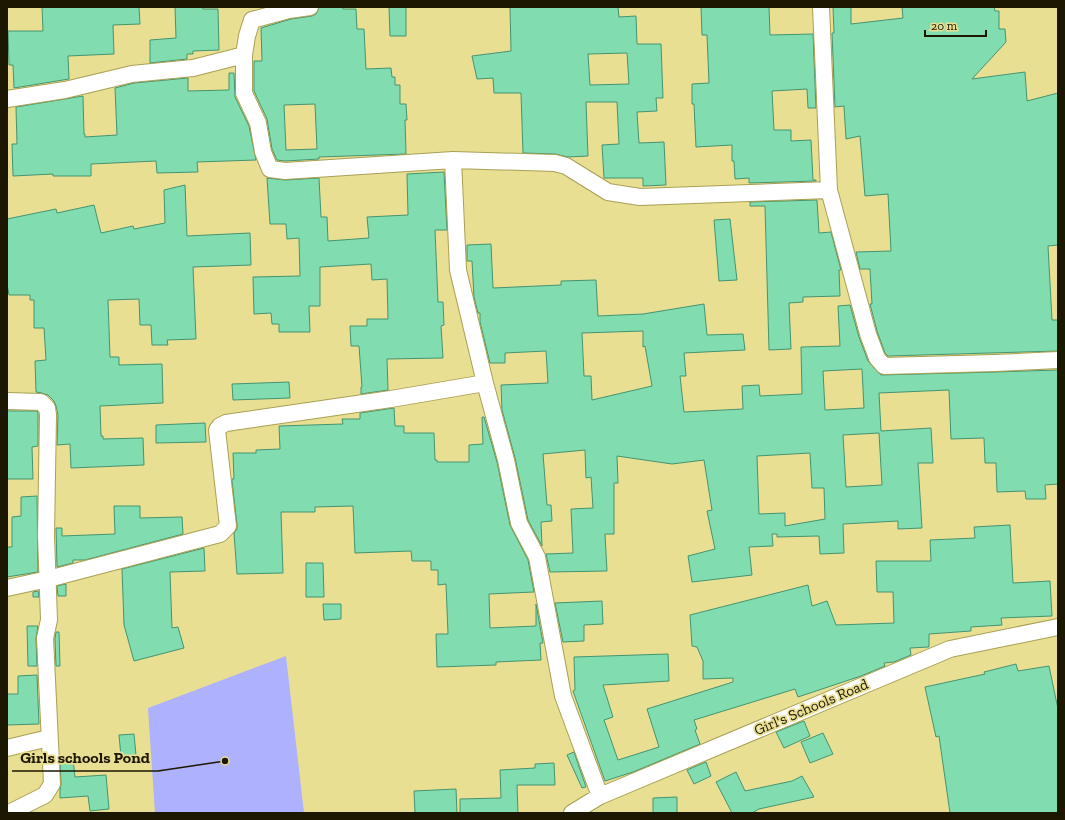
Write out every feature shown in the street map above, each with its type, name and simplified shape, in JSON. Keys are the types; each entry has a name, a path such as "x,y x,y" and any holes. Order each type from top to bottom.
{"street":[{"path":"310,7 289,10 252,20 247,36 244,55 244,93 258,123 263,152 270,168 285,171 453,160 555,163 566,166 608,192 640,197 829,190"},
{"path":"821,7 829,190 868,334 877,358 884,366 1058,360"},
{"path":"7,99 65,90 132,74 193,68 244,55"},
{"path":"453,160 458,270 485,383 506,460 519,523 537,557 564,696 600,796"},
{"path":"7,588 48,579 220,534 228,526 217,430 220,426 226,423 391,399 485,383"},
{"path":"7,401 41,402 47,408 48,415 46,536 49,620 45,638 52,784 45,795 9,813"},
{"name":"Girl's Schools Road","path":"572,813 600,796 950,649 1058,627"},
{"path":"7,748 49,738"}],"water":[{"path":"286,656 304,813 155,813 148,708"}],"building":[{"path":"42,7 139,7 140,24 113,25 114,54 68,56 69,79 14,88 13,65 9,65 8,31 43,31"},
{"path":"175,7 203,7 203,9 218,9 219,50 193,51 193,54 187,54 187,59 150,63 150,40 176,38"},
{"path":"319,7 343,7 343,9 356,9 357,29 364,29 366,69 391,68 392,77 395,77 395,85 400,85 400,104 406,104 406,154 319,157 319,159 285,161 277,160 272,149 267,119 254,91 254,61 262,61 261,28 291,19 316,14","holes":["315,104 317,149 286,150 284,105"]},
{"path":"389,7 406,7 406,36 390,36"},
{"path":"510,7 618,7 619,17 636,16 637,44 661,44 663,98 656,98 657,111 637,112 639,143 664,142 666,185 643,186 643,178 604,178 602,145 619,144 617,102 586,102 588,156 568,157 555,154 523,153 521,93 494,93 493,78 477,79 472,56 511,51","holes":["627,53 629,84 590,85 588,54"]},
{"path":"701,7 769,7 770,35 813,34 816,108 808,108 807,89 772,91 774,130 791,130 791,141 811,140 813,180 816,181 749,183 749,178 735,179 734,161 732,161 732,145 696,147 694,104 692,104 692,84 709,83 707,35 702,35"},
{"path":"833,7 851,7 851,24 903,18 902,7 994,7 995,11 999,11 999,29 1005,29 1006,42 972,79 1025,72 1027,101 1058,93 1058,245 1048,246 1052,320 1058,320 1058,351 888,356 885,353 877,331 870,304 872,304 870,269 860,269 856,252 891,251 888,194 865,196 860,136 846,139 844,106 835,107 832,33 834,33"},
{"path":"229,73 234,73 235,97 249,126 256,160 197,162 198,172 157,173 156,161 91,164 91,176 53,176 53,174 13,176 12,144 17,144 16,107 83,96 85,137 117,135 115,88 134,83 188,78 188,91 229,90"},
{"path":"444,172 447,230 435,230 438,302 443,302 444,325 441,326 443,358 387,359 388,390 361,394 362,387 359,346 351,346 350,326 367,326 367,319 388,319 387,279 372,280 371,264 320,267 320,306 309,306 310,332 279,332 279,324 272,324 271,313 254,314 253,277 300,276 299,238 287,239 286,224 270,224 267,178 285,180 319,178 321,217 327,217 328,241 369,238 367,217 408,215 407,174"},
{"path":"185,185 187,236 250,233 251,265 193,267 196,339 167,340 168,345 152,345 151,325 140,325 139,299 108,300 110,357 119,357 119,365 162,364 163,403 100,406 101,436 103,436 103,439 143,438 144,465 71,468 70,444 57,445 58,415 54,401 48,395 36,392 35,361 46,360 44,328 34,328 34,300 30,300 30,295 9,295 7,284 7,219 56,209 57,213 94,205 101,233 133,226 134,229 165,223 164,190"},
{"path":"817,200 819,233 831,232 841,270 839,270 840,296 803,297 803,302 789,303 791,349 769,350 765,206 750,206 750,202"},
{"path":"730,219 737,280 719,281 714,220"},
{"path":"491,244 493,288 561,285 561,281 596,280 598,316 643,314 704,304 707,335 743,334 745,350 684,353 686,376 680,376 684,412 743,409 742,386 759,385 760,396 802,394 801,347 840,346 838,306 850,305 859,337 868,361 881,375 1058,370 1058,484 1045,485 1046,499 1026,499 1025,491 997,492 996,463 985,463 984,438 951,439 949,390 879,393 881,431 931,428 933,463 918,463 922,528 898,529 898,521 843,524 844,553 820,554 819,536 777,537 777,534 772,534 773,546 749,547 752,575 692,582 688,556 715,549 707,511 712,510 704,460 672,464 617,456 618,483 614,483 614,534 605,534 607,571 550,572 546,554 573,553 571,509 593,508 591,477 586,478 585,450 543,454 547,505 551,505 552,521 541,522 542,546 528,520 515,458 502,410 501,385 548,383 546,351 505,353 505,363 490,363 480,322 480,313 478,313 474,297 472,261 467,261 467,245","holes":["643,331 643,347 645,346 652,386 592,400 591,376 584,376 582,333","862,369 864,408 825,410 823,371","879,433 882,485 846,487 843,435","810,453 812,488 824,488 825,519 785,526 785,513 759,514 757,456"]},
{"path":"289,382 290,398 233,400 232,384"},
{"path":"394,408 395,426 404,426 404,433 434,433 435,460 437,460 437,462 469,462 469,445 483,444 482,417 484,417 497,462 510,525 528,560 534,592 489,594 490,628 536,626 536,604 543,643 540,643 541,660 496,662 496,665 437,667 436,634 448,634 446,584 438,585 438,570 431,570 431,561 412,561 411,551 355,553 353,506 315,507 315,512 281,512 283,573 237,574 234,533 237,529 237,525 232,481 232,479 234,479 233,453 256,453 256,450 280,449 279,426 343,424 342,419 360,419 360,413"},
{"path":"7,411 38,412 38,446 32,447 33,479 7,479"},
{"path":"205,423 206,442 156,443 156,425"},
{"path":"37,496 38,572 7,577 7,547 12,547 12,517 21,516 21,497"},
{"path":"114,506 140,506 140,518 182,517 183,534 85,560 73,560 73,563 57,567 56,528 62,528 62,536 115,534"},
{"path":"1010,525 1013,583 1050,581 1052,616 1001,618 1002,625 971,627 971,631 929,634 929,647 910,648 911,655 894,662 884,663 885,666 861,676 798,697 795,689 694,720 697,729 695,730 700,744 633,772 605,781 573,691 575,690 574,657 668,654 669,681 603,685 613,717 604,720 618,760 659,747 647,709 733,682 733,678 703,679 703,661 697,647 692,646 690,615 808,585 812,606 827,601 836,625 894,623 893,592 877,592 876,561 931,561 930,540 975,538 974,527"},
{"path":"204,548 205,571 170,572 172,628 178,627 184,648 134,661 124,625 122,569"},
{"path":"306,563 323,563 324,597 306,597"},
{"path":"66,584 66,596 58,596 57,586"},
{"path":"38,591 39,597 33,597 33,592"},
{"path":"602,601 603,624 584,625 584,641 563,642 555,603"},
{"path":"323,604 341,604 341,619 324,620"},
{"path":"27,626 38,626 36,638 37,666 28,666"},
{"path":"56,632 59,632 60,666 56,666"},
{"path":"1016,664 1018,671 1049,666 1058,709 1058,813 950,813 939,736 936,737 925,687 985,674 984,672"},
{"path":"37,675 39,724 7,725 7,694 18,694 18,676"},
{"path":"804,721 810,736 784,748 776,732"},
{"path":"823,733 833,754 810,763 801,742"},
{"path":"134,734 136,755 121,757 119,735"},
{"path":"574,752 586,787 582,788 567,755"},
{"path":"73,759 75,777 106,775 109,809 90,811 88,796 60,798 60,760"},
{"path":"706,762 711,776 694,784 687,770"},
{"path":"554,763 555,785 517,785 518,813 460,813 460,799 501,798 500,770 535,768 535,764"},
{"path":"736,772 745,791 792,781 802,776 814,797 759,809 752,813 732,813 716,782"},
{"path":"456,789 457,813 415,813 414,791"},
{"path":"677,797 677,813 653,813 653,798"}],"place":[{"name":"Girls schools Pond","path":"225,761"}]}
